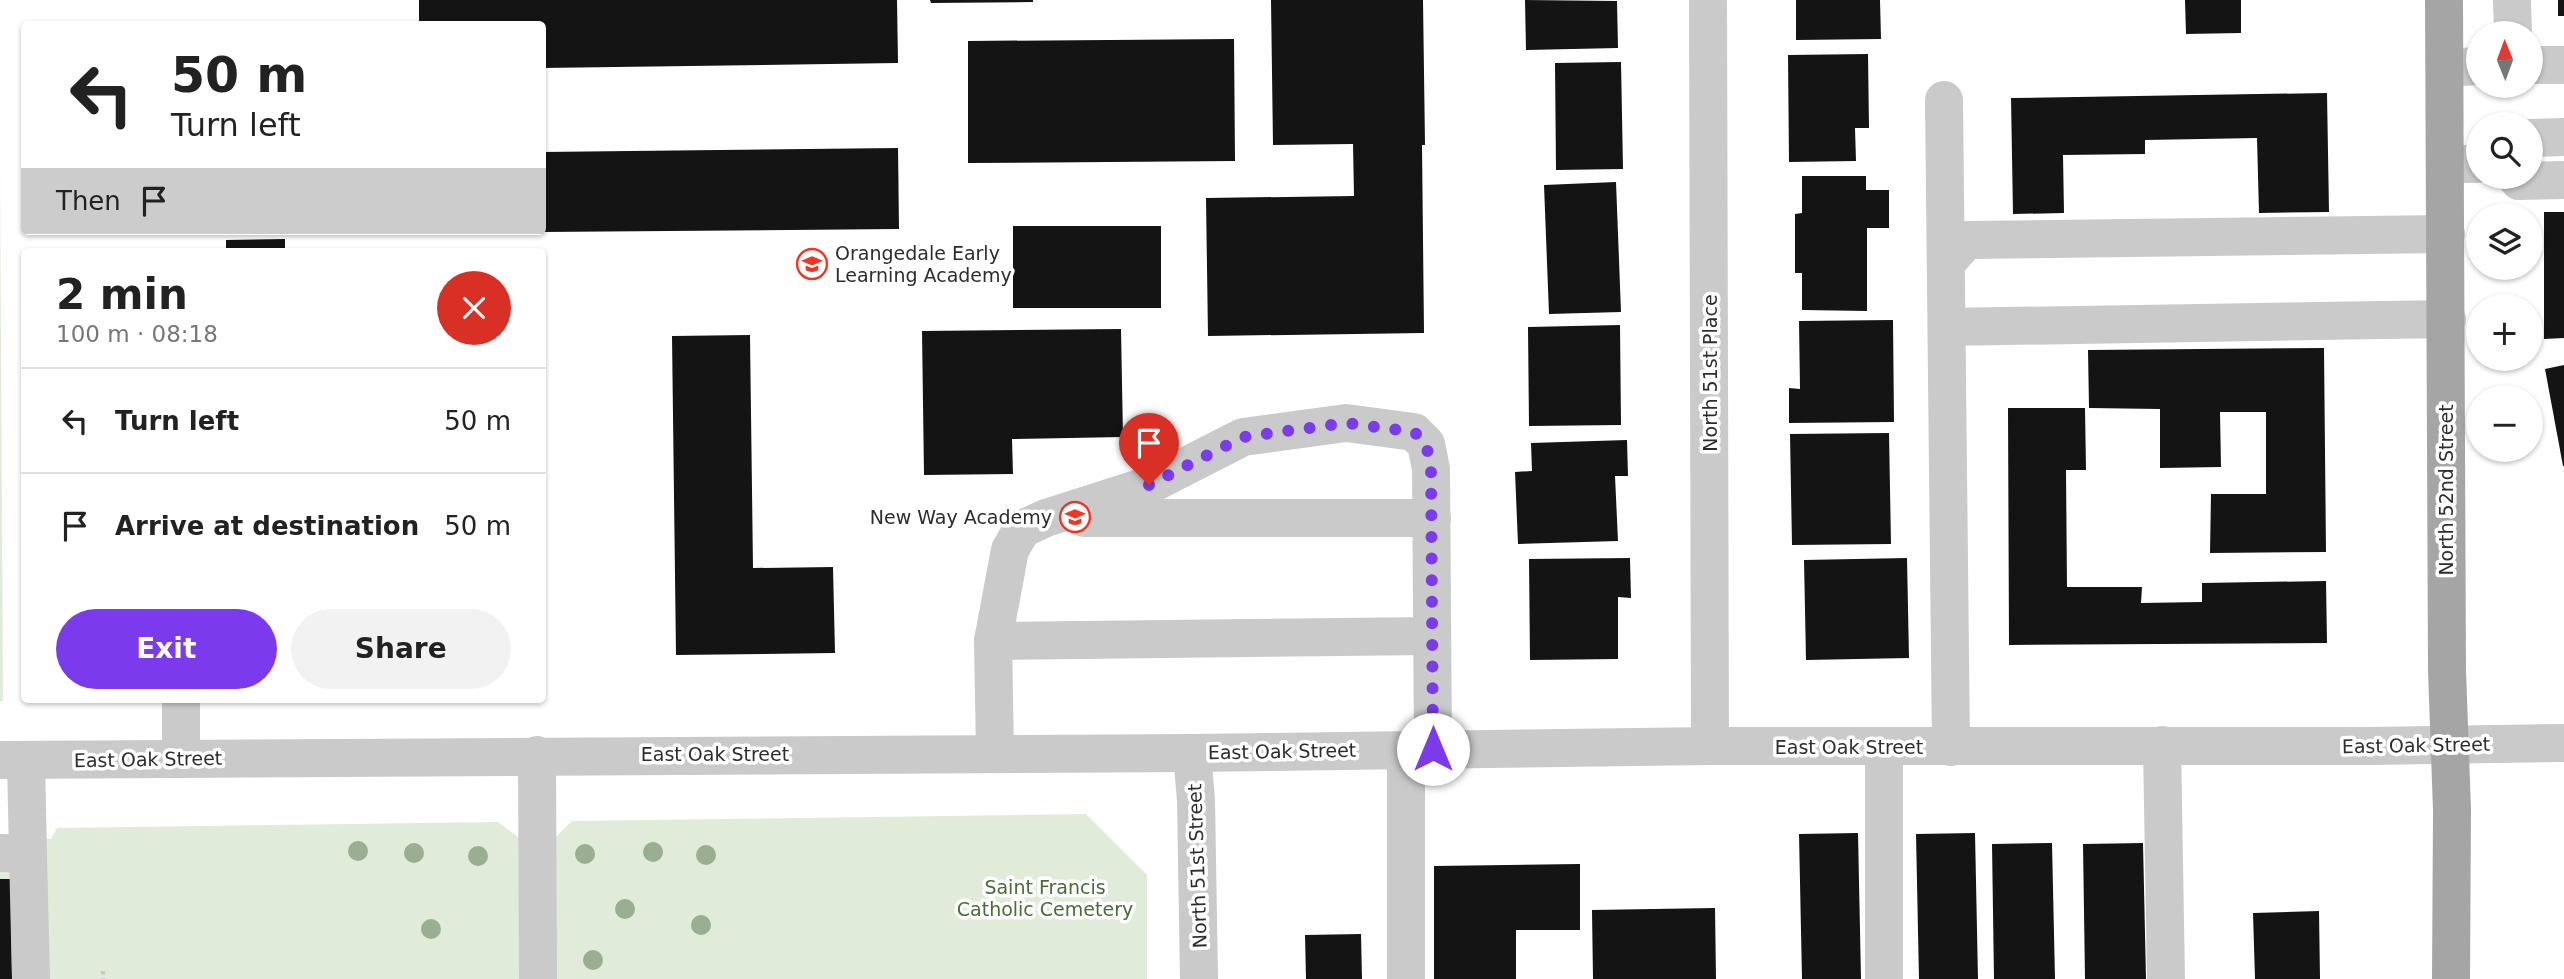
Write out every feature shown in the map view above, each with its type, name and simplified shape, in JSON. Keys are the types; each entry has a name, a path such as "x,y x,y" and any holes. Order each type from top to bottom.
{"main road":[{"name":"North 52nd Street","path":"2444,0 2461,67 2462,164 2446,234 2447,670 2452,810 2451,979"}],"street":[{"name":"North 51st Place","path":"1708,0 1710,746"},
{"path":"2512,0 2513,21"},
{"path":"2543,65 2564,65"},
{"path":"1944,100 1951,747"},
{"path":"2543,138 2564,137"},
{"path":"2543,180 2564,180"},
{"path":"1946,263 1967,240 2446,234"},
{"path":"1947,327 2447,319"},
{"path":"995,753 993,641 1010,550 1021,529 1046,517 1149,485 1243,437 1346,423 1414,432 1426,443 1431,469 1432,636 1420,749 1406,979"},
{"path":"1046,517 1432,517"},
{"path":"993,641 1432,636"},
{"path":"181,703 181,759"},
{"name":"East Oak Street","path":"13,760 1192,753 1710,746 2369,746 2564,743"},
{"path":"2162,745 2166,979"},
{"path":"1884,747 1884,979"},
{"name":"North 51st Street","path":"1192,753 1196,800 1199,979"},
{"path":"537,755 538,979"},
{"path":"13,760 14,854 31,979"}],"path":[{"path":"103,971 103,979"}],"green space":[{"path":"0,163 3,701 0,701"},
{"name":"Saint Francis Catholic Cemetery","path":"1086,814 1147,875 1147,979 0,979 0,839 51,839 57,828 498,822 518,837 555,838 572,821"}],"building":[{"path":"419,0 897,0 898,63 546,68 546,21 419,21"},
{"path":"930,0 1033,0 1033,2 931,3"},
{"path":"1271,0 1423,0 1424,333 1208,336 1206,198 1354,196 1353,144 1273,145"},
{"path":"1525,0 1617,1 1618,48 1526,50"},
{"path":"1796,0 1880,0 1881,39 1796,40"},
{"path":"2185,0 2241,0 2241,33 2186,34"},
{"path":"2558,0 2564,0 2564,16 2558,16"},
{"path":"1234,39 1235,161 968,163 968,41"},
{"path":"1868,54 1869,128 1855,128 1856,161 1789,162 1788,55"},
{"path":"1621,62 1623,169 1556,170 1555,63"},
{"path":"2327,93 2329,212 2259,213 2257,138 2145,140 2145,154 2063,155 2064,213 2013,214 2011,98"},
{"path":"898,148 899,229 546,232 546,152"},
{"path":"1802,176 1866,176 1866,190 1889,190 1889,228 1867,228 1867,311 1802,310 1802,273 1795,273 1795,214 1802,213"},
{"path":"1616,182 1621,312 1549,314 1544,185"},
{"path":"2544,212 2564,212 2564,338 2544,339"},
{"path":"1013,226 1161,226 1161,308 1013,308"},
{"path":"285,239 285,248 226,248 226,240"},
{"path":"1893,320 1894,422 1789,423 1789,388 1800,389 1799,321"},
{"path":"1620,325 1621,425 1529,426 1528,327"},
{"path":"1121,329 1123,437 1012,439 1013,474 924,475 922,331"},
{"path":"750,335 753,568 833,567 835,653 676,655 672,336"},
{"path":"2324,348 2326,552 2210,553 2211,494 2266,494 2266,412 2220,412 2221,467 2160,468 2160,409 2089,408 2088,350"},
{"path":"2564,365 2564,466 2563,466 2545,369"},
{"path":"2008,408 2085,408 2086,470 2066,470 2067,587 2142,587 2141,603 2202,602 2202,583 2326,581 2327,643 2009,645"},
{"path":"1889,433 1891,544 1792,545 1790,434"},
{"path":"1627,440 1628,476 1615,476 1618,541 1518,544 1515,472 1532,471 1531,443"},
{"path":"1630,558 1631,598 1618,597 1618,659 1530,660 1529,559"},
{"path":"1907,558 1909,658 1806,660 1804,560"},
{"path":"1858,833 1861,979 1802,979 1799,834"},
{"path":"1975,833 1978,979 1919,979 1916,834"},
{"path":"2052,843 2055,979 1994,979 1992,844"},
{"path":"2143,843 2146,979 2085,979 2083,844"},
{"path":"1580,864 1580,930 1516,930 1516,979 1434,979 1434,866"},
{"path":"0,879 11,879 12,979 0,979"},
{"path":"1715,908 1716,979 1593,979 1592,910"},
{"path":"2319,911 2320,979 2255,979 2253,913"},
{"path":"1361,934 1362,979 1306,979 1305,935"}],"place":[{"name":"Orangedale Early Learning Academy","path":"812,264"},
{"name":"New Way Academy","path":"1075,517"}],"route":[{"path":"1149,485 1243,437 1346,423 1414,432 1426,443 1431,469 1433,749"}]}
